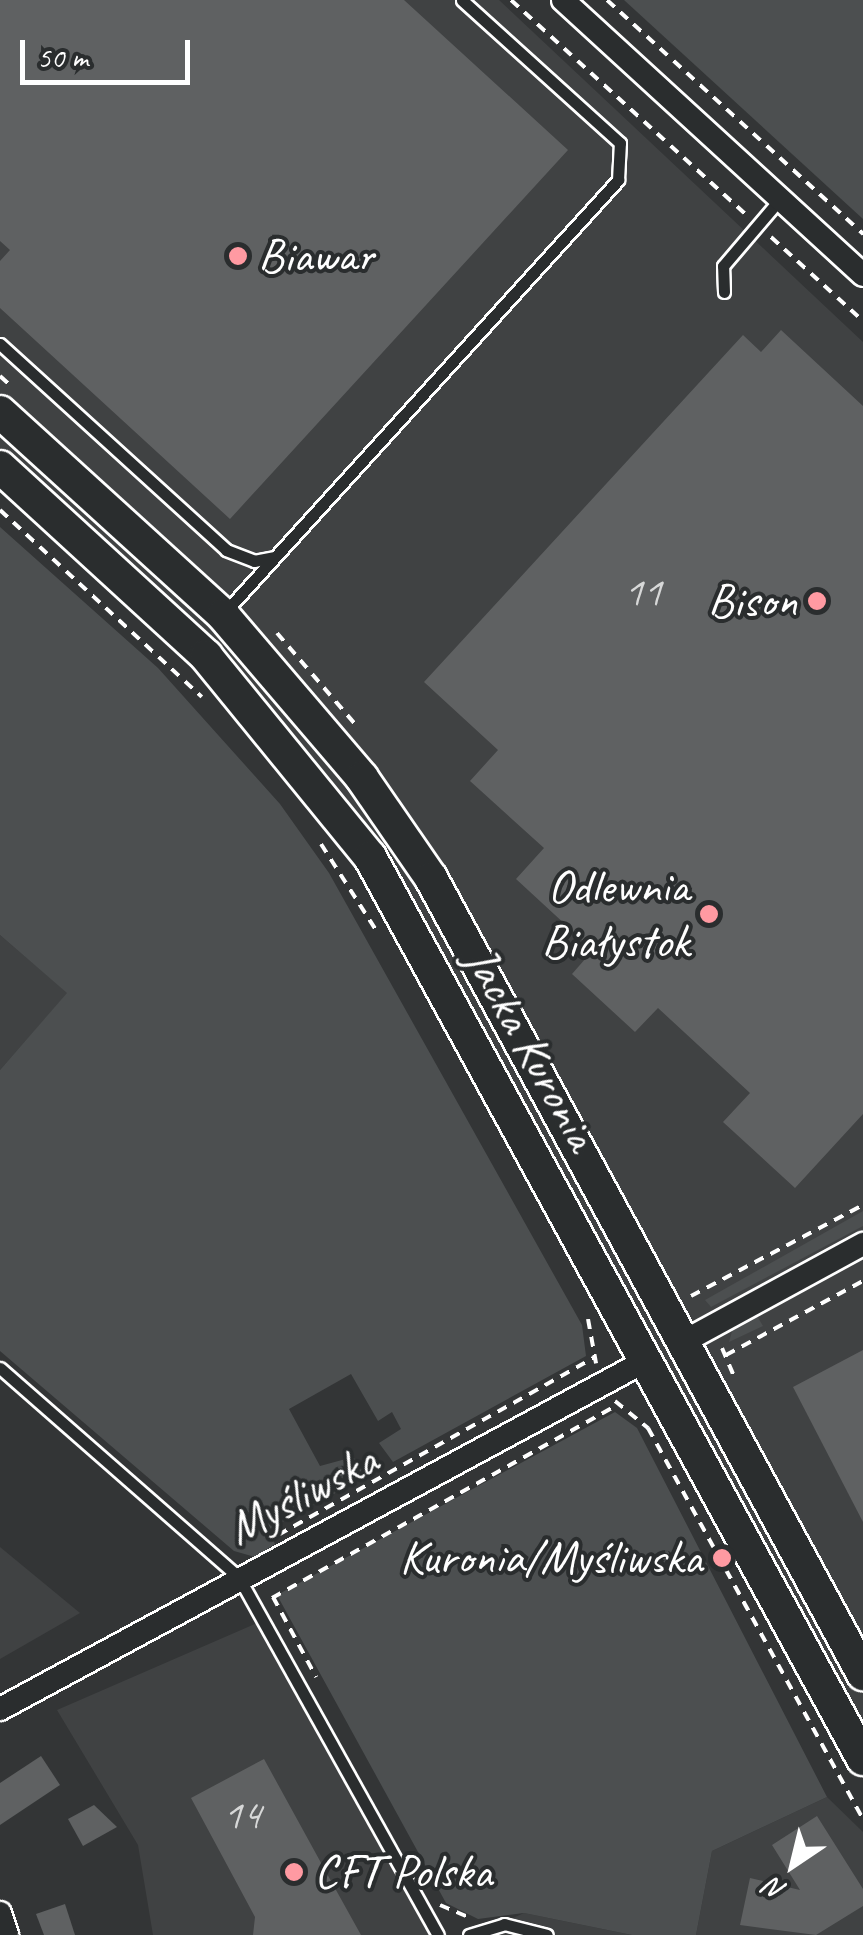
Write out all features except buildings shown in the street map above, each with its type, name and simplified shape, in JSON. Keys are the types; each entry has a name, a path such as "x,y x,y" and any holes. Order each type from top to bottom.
{"main road":[{"name":"Jacka Kuronia","path":"0,412 223,614 362,778 431,878 863,1674"},
{"name":"Jacka Kuronia","path":"0,467 206,656 370,858 863,1759"},
{"path":"647,1360 685,1341"}],"street":[{"path":"563,0 863,275"},
{"path":"685,1341 863,1244"},
{"name":"Myśliwska","path":"0,1709 238,1576 647,1360"},
{"path":"0,1913 7,1935"}],"lane":[{"path":"223,614 618,180 620,143 462,0"},
{"path":"724,292 724,266 780,199"},
{"path":"0,344 226,550 254,562 274,557"},
{"path":"0,1368 238,1576 438,1935"},
{"path":"472,1934 504,1924 547,1935"}],"path":[{"path":"511,0 863,322"},
{"path":"607,0 863,234"},
{"path":"0,510 214,711"},
{"path":"313,834 388,950"},
{"path":"691,1296 863,1205"},
{"path":"726,1355 863,1281"},
{"path":"584,1311 602,1384 648,1428 863,1819"},
{"path":"257,1606 619,1404"},
{"path":"273,1598 320,1683"},
{"path":"432,1888 472,1934"}],"shaded area":[{"path":"0,0 499,0 863,342 863,1749 373,855 0,462"},
{"path":"624,0 863,0 863,219"},
{"path":"0,527 158,668 280,804 329,873 582,1325 586,1356 393,1462 379,1443 401,1429 392,1412 378,1421 351,1374 289,1409 320,1466 353,1457 370,1474 268,1530 275,1544 255,1557 234,1551 0,1351 0,1070 67,993 0,935"},
{"path":"0,935 68,993 0,1070"},
{"path":"863,1211 863,1226 711,1307 705,1300"},
{"path":"757,1316 763,1326 729,1342 733,1328"},
{"path":"615,1412 637,1428 827,1797 712,1851 696,1935 632,1935 524,1913 478,1919 446,1903 277,1595"},
{"path":"0,1547 80,1613 0,1659"},
{"path":"257,1623 429,1935 153,1935 138,1845 57,1710"},
{"path":"827,1797 863,1832 863,1935 696,1935 712,1851"},
{"path":"524,1913 632,1935 475,1935"}],"place":[{"name":"Biawar","path":"238,256"},
{"name":"Bison","path":"817,601"},
{"name":"Odlewnia Białystok","path":"709,914"},
{"name":"Kuronia/Myśliwska","path":"722,1558"},
{"name":"CFT Polska","path":"294,1872"}]}
